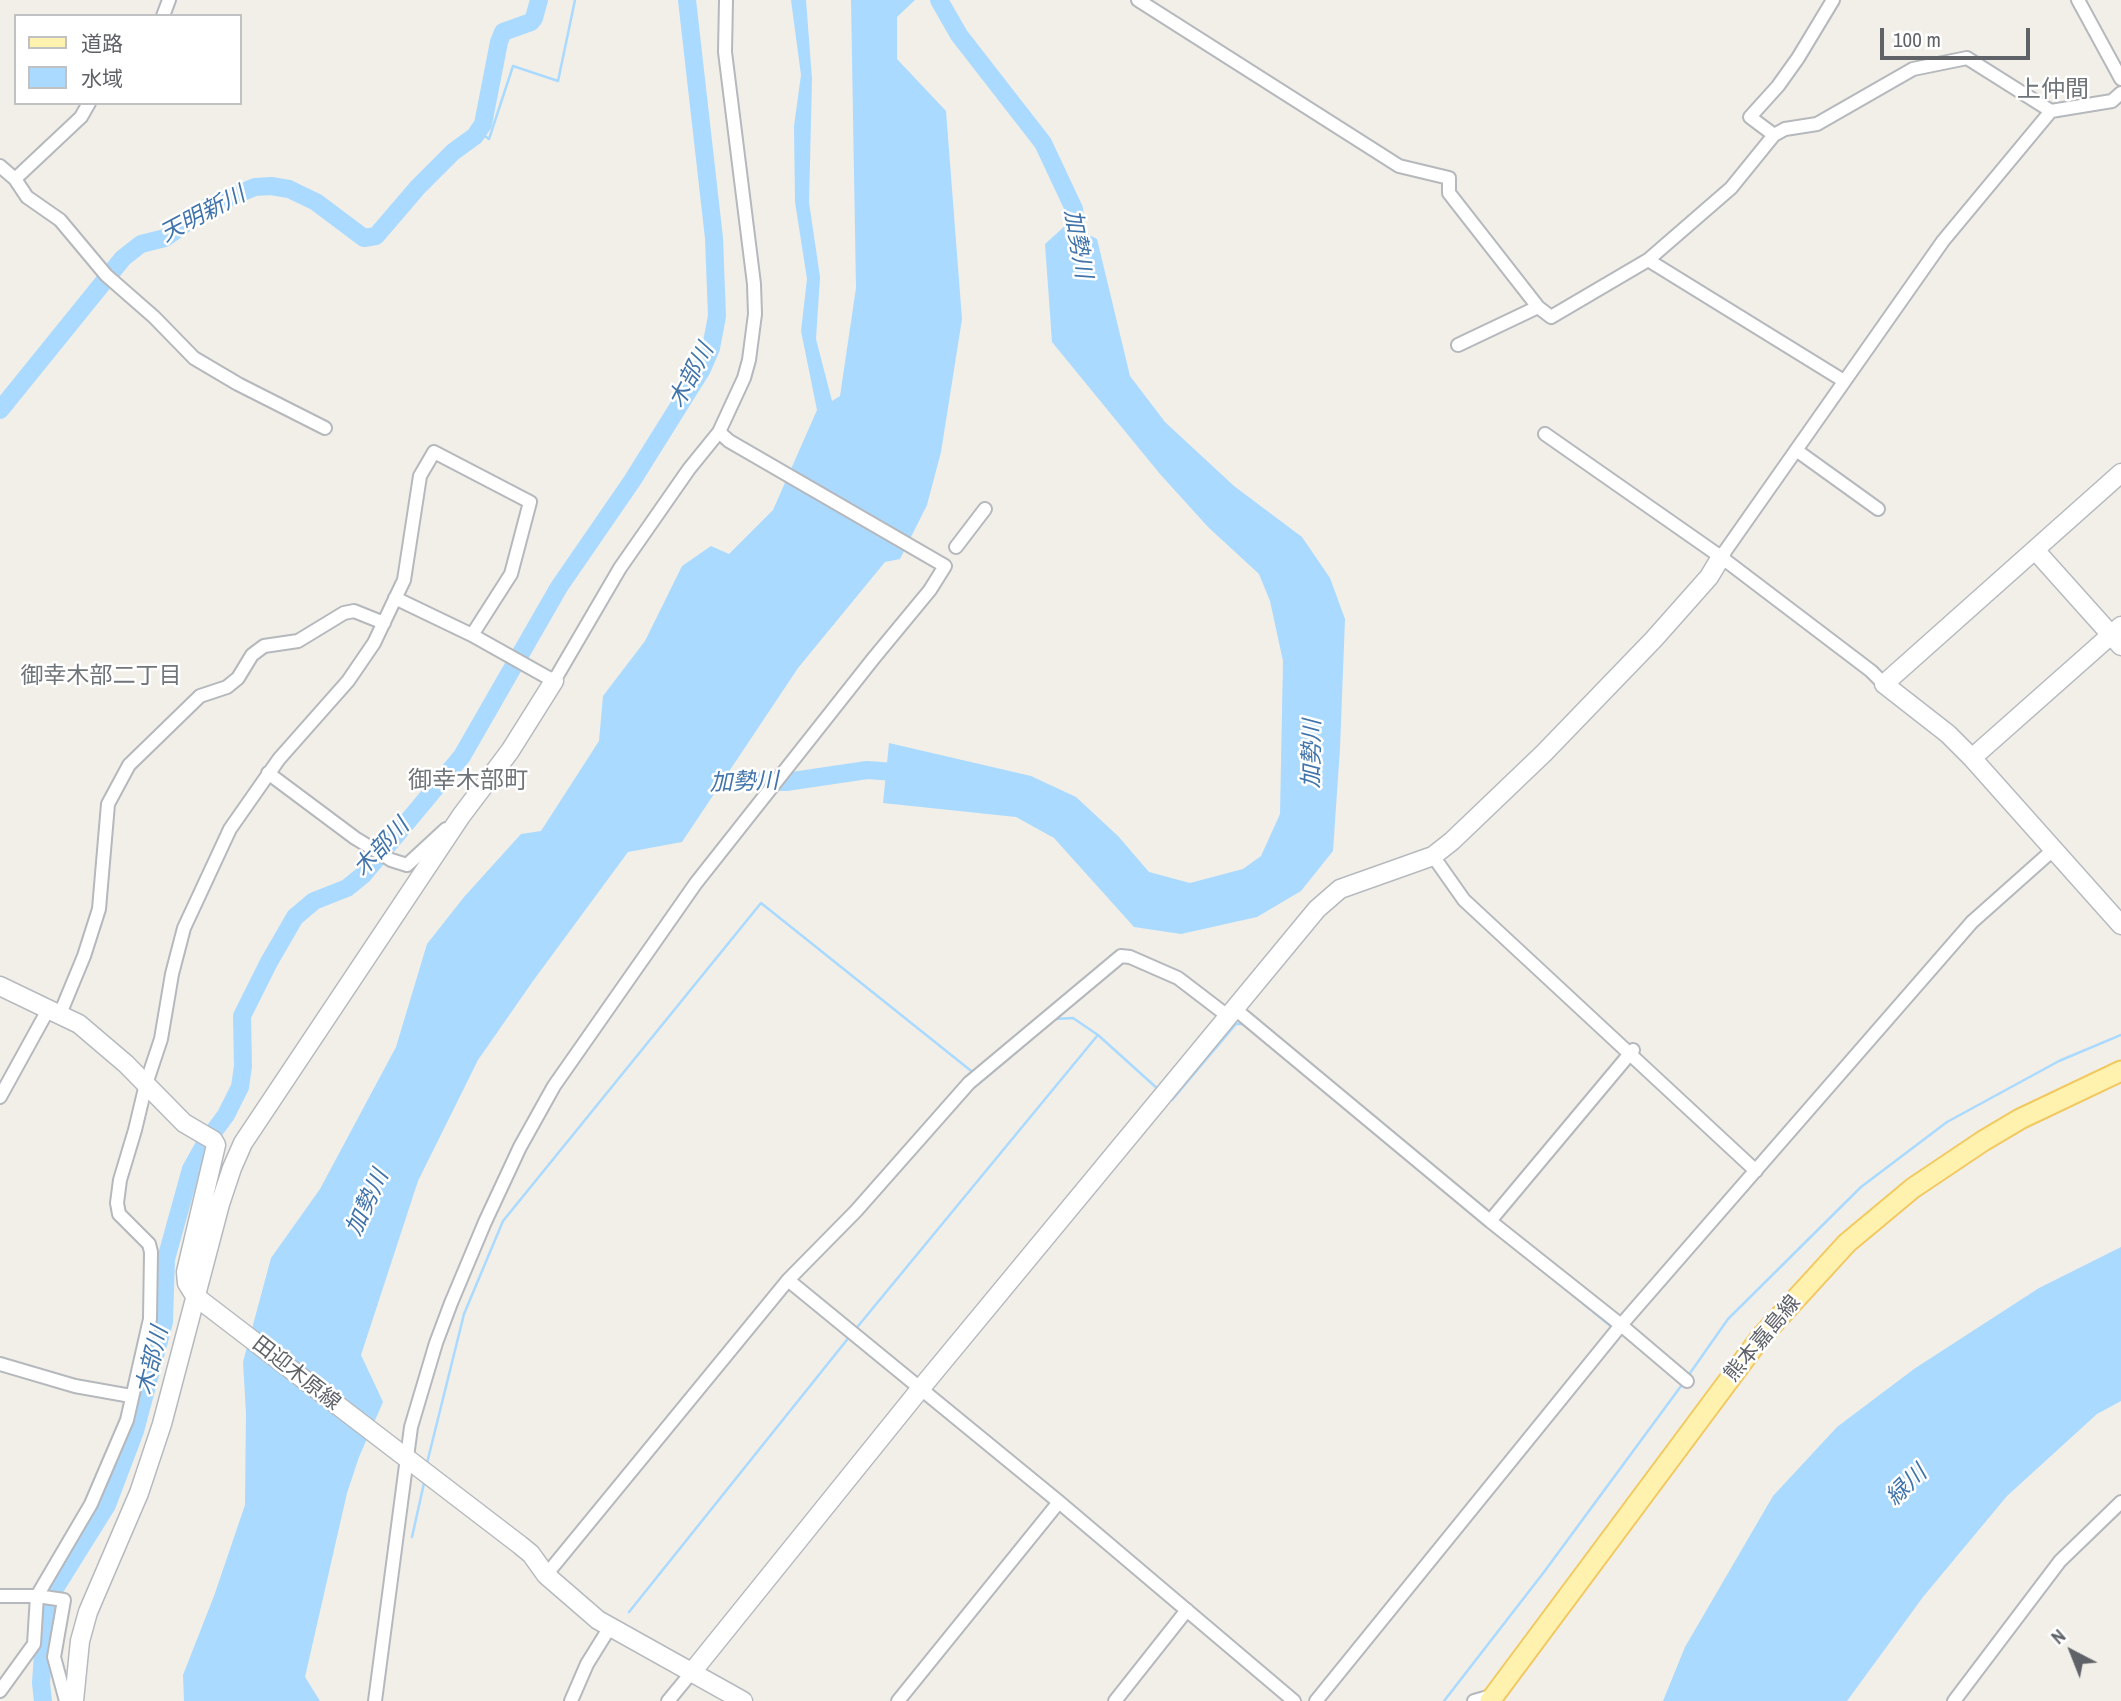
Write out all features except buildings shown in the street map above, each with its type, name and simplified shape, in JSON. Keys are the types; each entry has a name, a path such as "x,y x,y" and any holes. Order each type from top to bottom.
{"main road":[{"name":"熊本嘉島線","path":"1493,1698 1761,1337 1847,1243 1890,1206 1964,1153 2020,1119 2121,1070"}],"street":[{"path":"74,1701 80,1641 88,1612 139,1493 162,1424 202,1301 220,1204 243,1143 461,816 510,751 620,568 689,469 724,436 749,360 755,314 754,284 725,52 726,0"},
{"path":"1138,0 1399,166 1449,178 1449,193 1538,307 1551,317 1647,260 1731,188 1774,135 1785,129 1817,124 1913,69 1967,58 2051,111"},
{"path":"1774,135 1750,117 1778,86 1798,58 1833,0"},
{"path":"2078,0 2121,79"},
{"path":"668,1701 921,1388 1317,909 1340,888 1433,856 1544,753 1645,649 1709,577 1943,241 2051,111 2112,101 2121,93"},
{"path":"15,178 81,117 88,105"},
{"path":"0,166 15,178 27,197 60,220 106,275 154,317 194,358 237,384 325,428"},
{"path":"1647,260 1844,381"},
{"path":"1458,345 1538,307"},
{"path":"1545,434 1721,557 1871,671 1948,734 2119,918"},
{"path":"375,1701 411,1427 451,1303 514,1160 554,1086 696,883 930,590 945,566 724,436"},
{"path":"1796,450 1878,509"},
{"path":"0,1691 34,1644 41,1597 91,1504 127,1420 150,1320 151,1252 149,1244 119,1214 117,1203 120,1180 161,1039 172,974 184,928 230,829 268,773 348,681 374,643 404,580 419,476 434,452 530,502 511,574 472,635"},
{"path":"1884,684 2121,473"},
{"path":"956,547 985,509"},
{"path":"1972,758 2118,636 2035,550"},
{"path":"395,598 472,635 554,681"},
{"path":"0,1097 54,1011 84,956 99,909 108,804 129,765 200,696 227,687 238,678 252,655 264,646 298,641 344,613 355,611 384,623"},
{"path":"268,773 361,841 407,866 461,816"},
{"path":"1316,1701 1621,1325 1972,922 2054,849"},
{"path":"1433,856 1464,900 1629,1055"},
{"path":"546,1575 788,1280 856,1211 968,1083 1121,956 1130,957 1178,978 1232,1013 1687,1381"},
{"path":"0,986 54,1011 100,1040 184,1123 213,1140 216,1145 214,1162 186,1272 187,1283 202,1301"},
{"path":"1490,1222 1634,1048 1756,1171"},
{"path":"2094,1084 2121,1060"},
{"path":"788,1280 1059,1502 1294,1701"},
{"name":"田迎木原線","path":"202,1301 520,1545 531,1554 546,1575 610,1627 743,1701"},
{"path":"0,1364 75,1386 131,1396"},
{"path":"898,1701 1059,1502"},
{"path":"1954,1701 2060,1561 2121,1502"},
{"path":"0,1596 41,1597 64,1601 54,1657 66,1701"},
{"path":"1115,1701 1187,1610"},
{"path":"571,1701 587,1664 610,1627"},
{"path":"1474,1701 1493,1698"}],"water":[{"path":"791,0 806,0 812,79 809,202 820,277 816,339 832,401 840,396 856,288 851,0 915,0 897,17 897,59 946,111 962,319 941,452 927,505 900,559 885,562 798,668 682,842 628,852 478,1060 418,1181 361,1355 383,1402 347,1493 305,1677 320,1701 184,1701 183,1675 245,1505 246,1413 243,1362 271,1258 320,1189 396,1047 427,944 464,897 521,834 541,831 599,741 603,696 645,641 682,566 711,546 729,554 773,510 817,410 801,331 807,279 795,202 794,126 801,75"},
{"path":"1067,224 1097,239 1130,376 1165,422 1234,486 1302,537 1330,578 1345,619 1333,851 1301,891 1257,917 1181,934 1134,927 1054,838 1016,817 883,803 889,743 1031,776 1076,797 1118,836 1149,872 1190,883 1243,869 1261,856 1280,814 1283,661 1270,601 1259,574 1208,527 1160,474 1052,342 1045,244"},
{"name":"緑川","path":"2121,1247 2121,1401 2097,1414 2007,1496 1923,1597 1847,1701 1663,1701 1685,1647 1773,1496 1837,1427 1914,1369 2039,1288"}],"waterway":[{"name":"天明新川","path":"0,410 123,258 141,244 165,238 208,207 223,200 255,187 289,189 316,202 364,238 376,236 418,187 453,152 475,136 483,124 503,32 531,22 539,0"},
{"path":"475,129 489,139 513,66 558,81 575,0"},
{"name":"木部川","path":"43,1701 41,1683 44,1640 54,1590 107,1505 135,1431 164,1322 166,1259 191,1169 226,1115 240,1087 243,1066 242,1016 295,917 314,901 347,888 363,875 462,756 559,587 632,481 702,369 711,348 717,316 714,238 687,0"},
{"name":"加勢川","path":"939,0 959,35 1043,143 1074,209 1079,250"},
{"name":"加勢川","path":"701,784 734,781 786,782 867,770 910,773"},
{"path":"427,1463 464,1314 503,1221 761,903 975,1074"},
{"path":"980,1078 983,1080 1055,1019 1073,1018 1098,1035 1159,1090"},
{"path":"1170,1098 1172,1100 1236,1024 1243,1024 1286,1059"},
{"path":"1688,1376 1728,1319 1861,1187 1947,1122 2059,1061 2121,1035"},
{"path":"854,1331 1097,1036"},
{"path":"1553,1279 1613,1328"},
{"path":"629,1612 850,1336"},
{"path":"1444,1701 1544,1572 1684,1382"},
{"path":"412,1537 424,1483"}],"district":[{"name":"上仲間","path":"2053,91"},
{"name":"御幸木部二丁目","path":"101,677"},
{"name":"御幸木部町","path":"468,782"}]}
